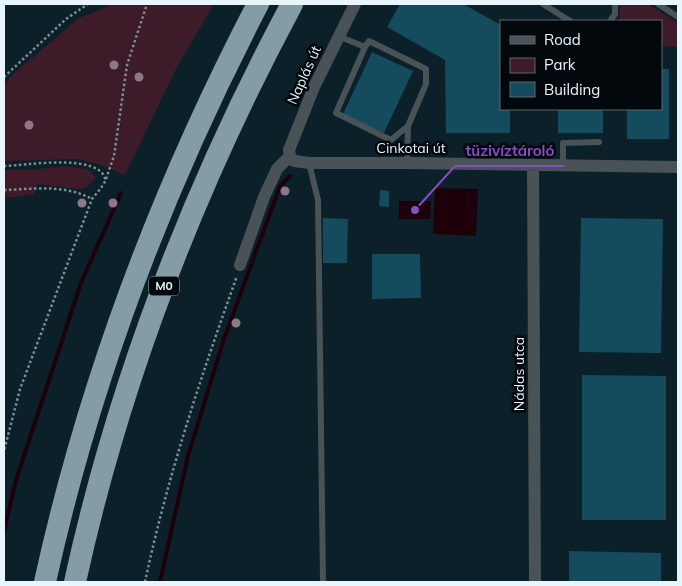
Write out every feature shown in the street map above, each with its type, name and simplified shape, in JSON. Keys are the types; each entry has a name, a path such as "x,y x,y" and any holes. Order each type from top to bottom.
{"highway":[{"name":"M0","path":"45,582 76,460 131,291 179,170 230,59 258,4"},
{"name":"M0","path":"75,582 102,475 132,376 158,301 208,176 254,78 292,4"}],"street":[{"name":"Naplás út","path":"292,158 289,150 314,86 355,4"},
{"name":"Cinkotai út","path":"292,158 309,163 678,167"},
{"path":"240,265 264,197 277,169 292,158"},
{"name":"Nádas utca","path":"533,165 535,582"}],"lane":[{"path":"544,4 568,20"},
{"path":"611,20 615,14 615,4"},
{"path":"658,4 678,18"},
{"path":"338,36 364,48"},
{"path":"407,163 408,126 426,84 426,69 369,41 364,48 336,113 391,140 408,126"},
{"path":"563,165 563,143 600,142"},
{"path":"309,163 318,200 323,582"}],"path":[{"path":"4,77 66,19 88,4"},
{"path":"4,450 20,389 92,199 106,180 114,156 128,65 147,4"},
{"path":"4,166 68,162 88,165 102,172 106,180"},
{"path":"4,190 48,188 83,194 92,199"},
{"path":"145,582 157,524 182,439 240,265"}],"green space":[{"path":"109,4 214,4 177,67 125,175 101,165 77,159 4,161 4,86 11,76 79,18 102,9"},
{"path":"620,4 648,4 678,23 678,47 662,46 662,20 619,20"},
{"path":"64,166 88,169 96,178 87,187 78,189 37,184 34,194 4,197 4,170 30,170"}],"shaded area":[{"path":"435,188 478,189 476,236 433,234"},
{"path":"399,201 431,201 430,219 399,219"}],"building":[{"path":"400,4 463,4 500,24 500,110 510,110 510,133 446,133 445,60 387,27"},
{"path":"372,52 413,71 384,133 343,114"},
{"path":"662,69 669,69 669,139 627,139 627,110 662,110"},
{"path":"558,110 603,110 603,133 558,133"},
{"path":"380,190 389,191 389,207 379,206"},
{"path":"323,218 348,219 347,263 323,263"},
{"path":"581,218 663,219 661,353 579,352"},
{"path":"372,254 420,254 421,298 372,299"},
{"path":"582,375 666,376 666,520 582,520"},
{"path":"569,551 661,553 661,582 569,582"}],"waterway":[{"path":"160,582 188,456 224,339 280,186 290,176"},
{"path":"4,532 16,480 81,283 121,193"}],"place":[{"name":"tüzivíztároló","path":"415,210"}]}
